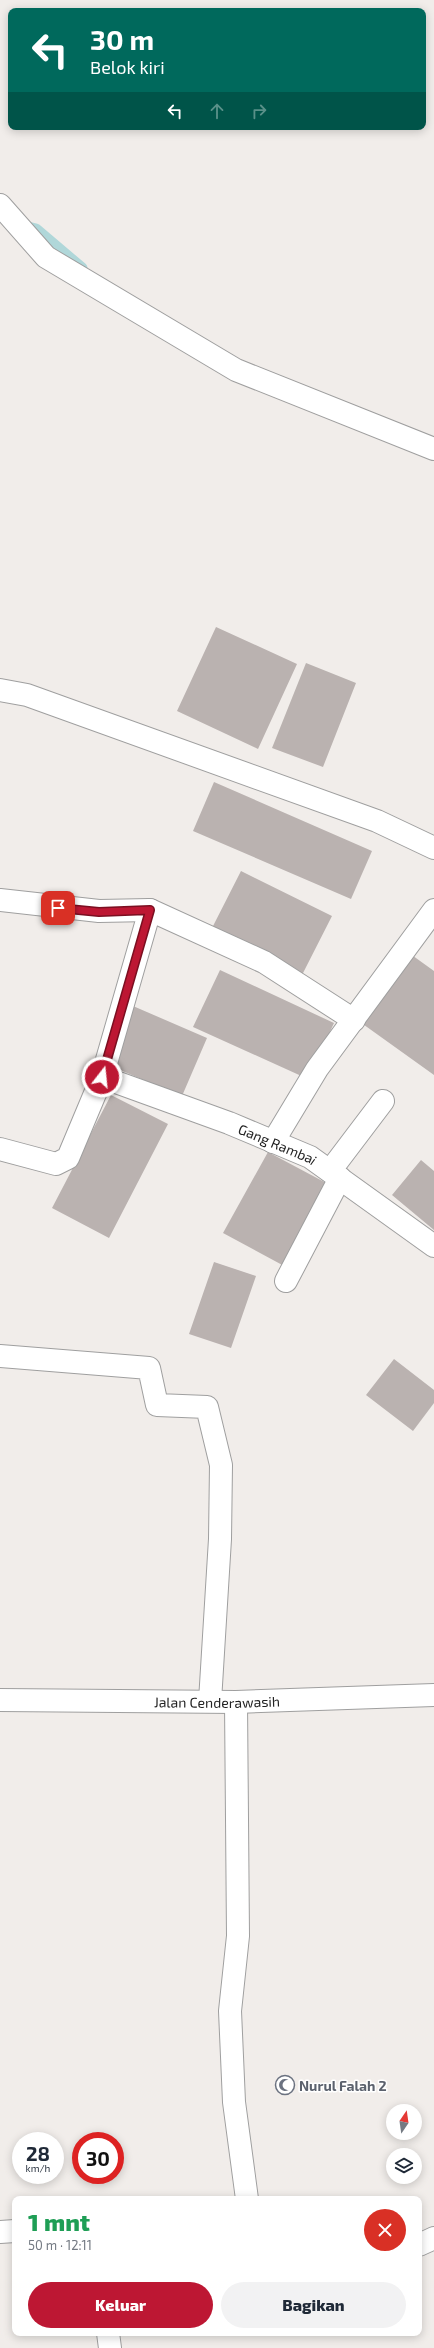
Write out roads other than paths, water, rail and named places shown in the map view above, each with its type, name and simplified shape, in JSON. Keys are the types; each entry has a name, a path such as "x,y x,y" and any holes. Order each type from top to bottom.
{"street":[{"path":"0,205 46,257 236,370 434,449"},
{"path":"0,690 27,695 377,821 434,848"},
{"path":"0,900 99,912 150,910 264,962 354,1020"},
{"path":"0,1149 56,1164 68,1158 102,1077 150,910"},
{"path":"273,1142 318,1069 434,910"},
{"name":"Gang Rambai","path":"102,1077 229,1122 310,1158 335,1174 434,1246"},
{"path":"286,1281 335,1174 383,1101"},
{"path":"0,1356 149,1368 157,1405 208,1407 221,1465 220,1539 210,1701"},
{"name":"Jalan Cenderawasih","path":"0,1700 236,1702 434,1696"},
{"path":"236,1702 238,1936 230,2011 234,2102 247,2196"},
{"path":"0,2232 12,2231"},
{"path":"422,2244 434,2238"},
{"path":"108,2336 110,2348"}],"waterway":[{"path":"24,226 36,229 82,268"}],"place":[{"name":"Nurul Falah 2","path":"285,2085"}]}
